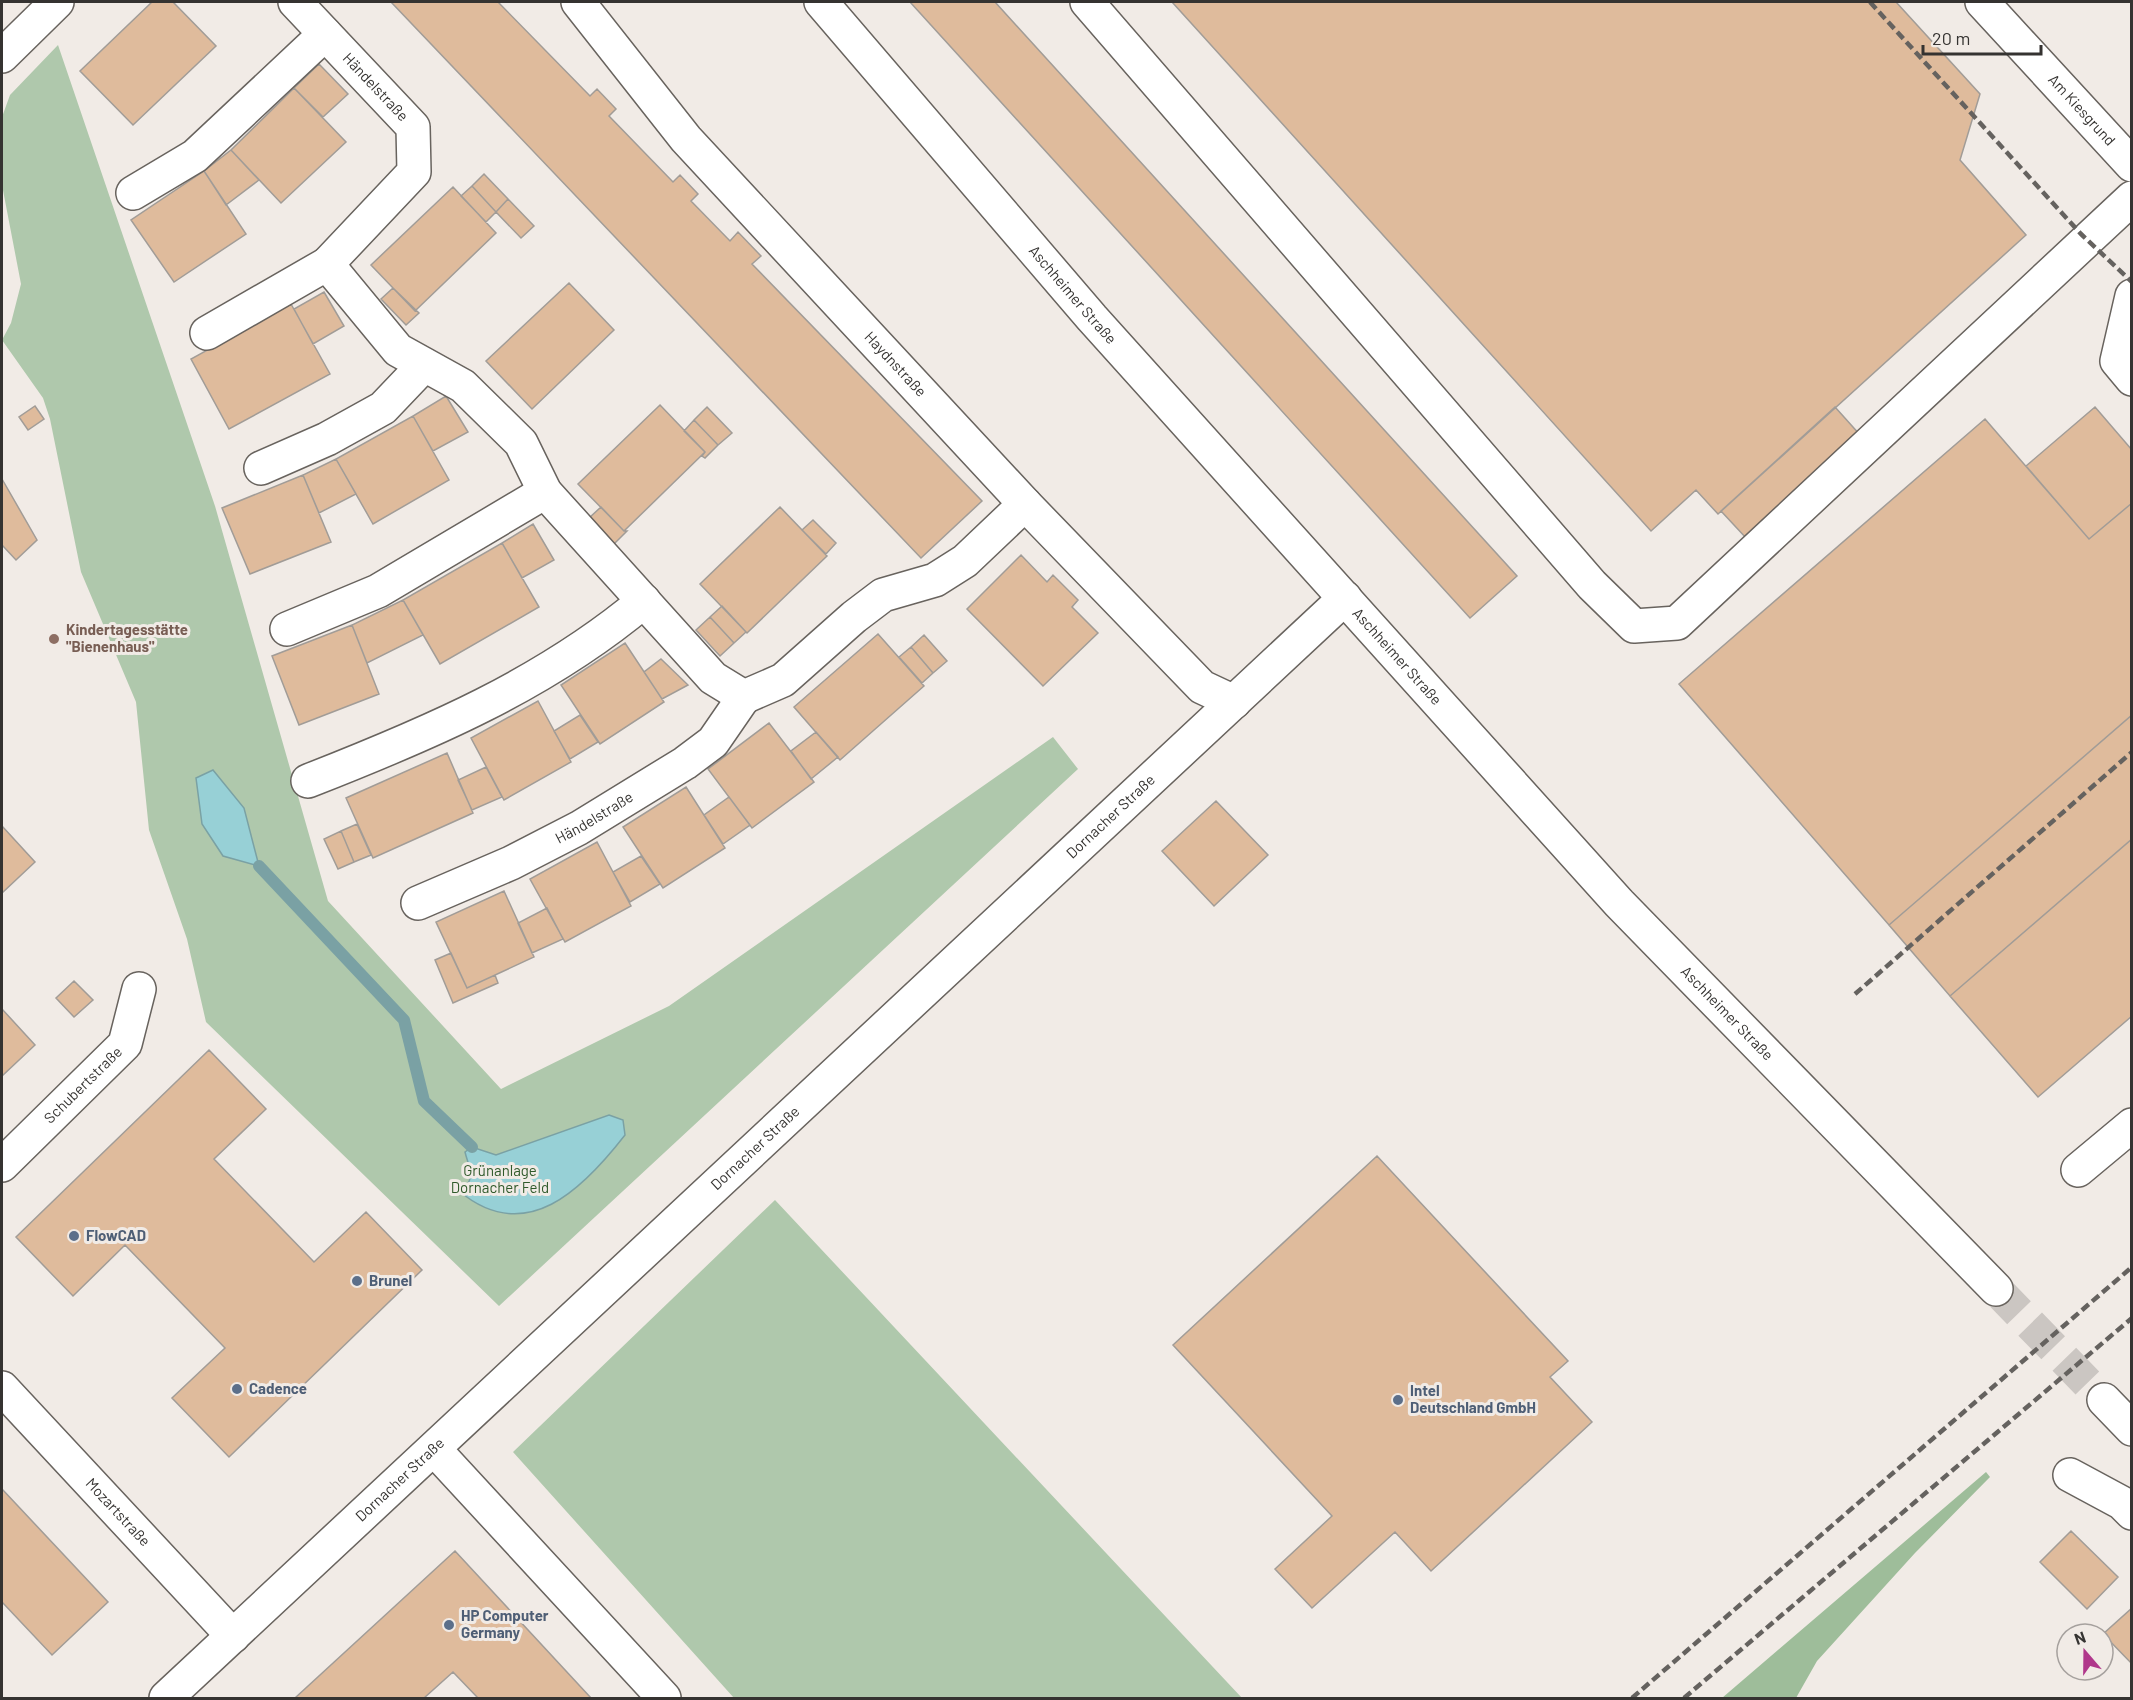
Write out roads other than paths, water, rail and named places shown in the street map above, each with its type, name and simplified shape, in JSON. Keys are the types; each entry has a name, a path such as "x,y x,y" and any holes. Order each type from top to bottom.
{"street":[{"path":"2,56 57,2"},
{"name":"Händelstraße","path":"207,333 327,264 414,172 413,127 295,2"},
{"name":"Haydnstraße","path":"578,2 686,139 1025,504 1202,687 1234,702"},
{"name":"Aschheimer Straße","path":"820,2 1092,318 1618,903 1996,1290"},
{"path":"1087,2 1585,576 1634,626 1677,623 2132,198"},
{"name":"Am Kiesgrund","path":"1982,2 2132,165"},
{"path":"133,193 195,156 325,34"},
{"path":"327,264 398,350 463,386 521,443 545,492 713,678 744,697 783,680 854,617 883,595 935,580 965,561 1025,504"},
{"path":"2132,296 2117,361 2132,379"},
{"path":"261,468 327,439 383,408 424,364"},
{"path":"287,629 378,591 545,492"},
{"name":"Dornacher Straße","path":"166,1698 1345,598"},
{"path":"308,781 414,740 532,680 605,634 644,601"},
{"name":"Händelstraße","path":"418,903 511,863 579,828 685,763 713,742 744,697"},
{"name":"Schubertstraße","path":"2,1165 125,1044 139,988"},
{"path":"2078,1170 2132,1125"},
{"name":"Mozartstraße","path":"2,1388 233,1636"},
{"path":"2104,1400 2132,1429"},
{"path":"434,1449 664,1698"},
{"path":"2070,1475 2122,1503 2132,1513"}],"water":[{"path":"213,770 244,808 259,866 223,856 202,824 196,778"},
{"path":"609,1115 623,1120 625,1135 591,1174 572,1191 551,1204 530,1212 507,1213 484,1207 459,1191 469,1182 471,1173 465,1152 472,1147 496,1155"}],"waterway":[{"path":"259,866 404,1020 424,1101 472,1147"}],"tunnel":[{"path":"1996,1289 2104,1400"}],"railway":[{"path":"1870,2 2081,234 2132,282"},
{"path":"1855,994 2132,752"},
{"path":"1632,1698 2132,1267"},
{"path":"1684,1698 2132,1318"}],"place":[{"name":"Kindertagesstätte \"Bienenhaus\"","path":"54,639"},
{"name":"FlowCAD","path":"74,1236"},
{"name":"Brunel","path":"357,1281"},
{"name":"Cadence","path":"237,1389"},
{"name":"Intel Deutschland GmbH","path":"1398,1400"},
{"name":"HP Computer Germany","path":"449,1625"}],"park label":[{"name":"Grünanlage Dornacher Feld","path":"500,1180"}]}
